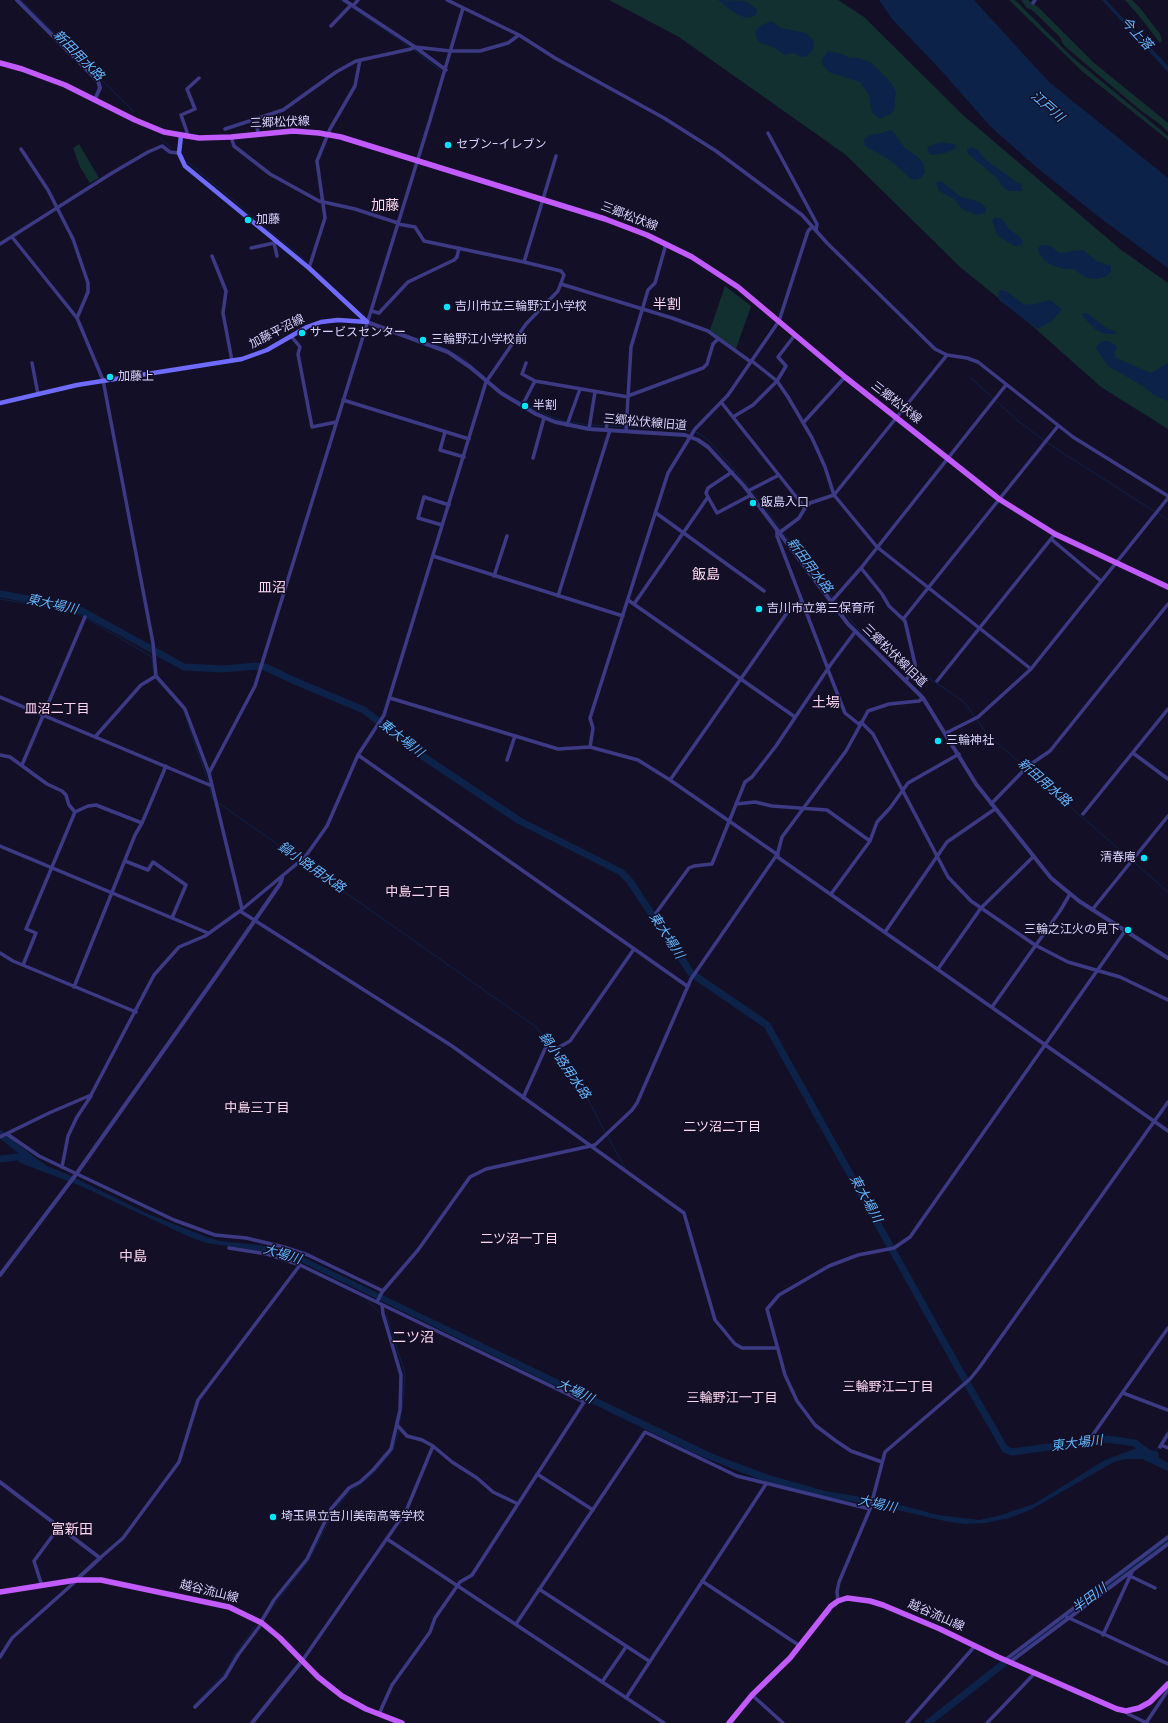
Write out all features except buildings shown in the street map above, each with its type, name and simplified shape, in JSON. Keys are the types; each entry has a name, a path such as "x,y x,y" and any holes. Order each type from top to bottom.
{"main road":[{"name":"三郷松伏線","path":"0,63 53,80 95,98 152,128 184,137 228,137 293,131 329,134 418,160 623,225 666,244 724,277 795,334 845,377 999,499 1053,536 1116,563 1168,588"},
{"path":"184,137 179,153 185,166 275,242 309,268 367,322"},
{"name":"加藤平沼線","path":"0,403 103,380 232,361 260,353 314,324 330,320 367,322"},
{"name":"越谷流山線","path":"0,1592 76,1580 107,1580 235,1609 261,1623 318,1677 342,1696 379,1714 402,1723"},
{"name":"越谷流山線","path":"838,1601 853,1598 877,1603 940,1628 1007,1661 1109,1706 1126,1711"},
{"path":"730,1723 752,1695 800,1646 827,1610 838,1601"},
{"path":"1126,1711 1145,1705 1168,1687"}],"street":[{"path":"17,0 98,81 100,91 95,98"},
{"path":"344,0 415,47 446,70"},
{"path":"331,26 358,0"},
{"path":"447,0 519,35 555,58 658,115 716,151 802,215 812,227 935,349 947,355 973,359 1058,426 1111,462 1168,497 1031,669 978,717 946,732"},
{"path":"209,773 252,693 262,663 446,70 463,8"},
{"path":"62,1167 68,1136 77,1117 91,1095 136,1012 154,975 179,947 208,933 241,910 282,878 305,857 327,826 358,755 382,718 390,698 442,525 488,380 526,324 558,291 564,275 561,271 524,262 424,241 415,227 398,224 355,209 322,202 270,174 234,146 224,128 283,110 336,72 360,60 415,47 450,51 480,51 508,43 519,35"},
{"path":"309,268 324,224 317,161 329,134 355,86 360,60"},
{"path":"184,137 187,132 181,115 194,109 188,89 199,78"},
{"path":"256,118 258,134"},
{"path":"768,133 817,224 816,230"},
{"path":"0,244 57,209 112,172 155,149 162,146 170,152 179,153"},
{"path":"21,149 48,190 73,239 88,283 88,292 76,318"},
{"path":"524,262 556,156"},
{"path":"590,747 593,728 590,718 668,473 695,429 721,402 752,362 779,321 808,231 812,227"},
{"path":"12,237 76,318 103,380 154,649 156,676 185,710 209,773 241,910 255,921 452,1046 684,1213 715,1320 735,1344 742,1348 778,1348"},
{"path":"250,248 275,242 277,256"},
{"path":"627,428 631,347 648,290 655,283 666,244"},
{"path":"371,311 379,313 408,282 454,260 457,257 459,248"},
{"path":"212,256 226,291 223,313 232,361"},
{"path":"561,284 672,318 708,332 777,381 803,423 825,467 834,495 877,547 1031,669"},
{"name":"三郷松伏線旧道","path":"367,322 448,352 544,418 607,428 627,428 691,435 708,447 750,491 833,600 855,632 923,698 946,732 976,784 1051,878 1092,910 1168,958"},
{"path":"733,417 753,405 777,381 786,366 778,358 795,334"},
{"path":"291,336 300,347 298,354 312,427 336,422"},
{"path":"526,363 522,374 535,381 580,390 628,397 703,368 707,364 714,344 718,339"},
{"path":"947,355 834,495 814,502 805,508 799,518 780,531 776,536 845,714 873,734 948,877 971,901 1035,946 1068,962 1120,977 1168,1000"},
{"path":"32,363 38,394"},
{"path":"803,423 845,377"},
{"path":"523,404 535,381"},
{"path":"833,600 861,568 1006,385"},
{"path":"568,423 580,390"},
{"path":"590,426 595,392"},
{"path":"343,400 469,439"},
{"path":"721,402 805,508"},
{"path":"533,458 544,418"},
{"path":"904,618 1058,426"},
{"path":"558,596 607,428"},
{"path":"445,432 440,450 464,457"},
{"path":"732,472 708,488 706,493 717,513 750,491 779,475"},
{"path":"442,525 418,518 424,497 449,504"},
{"path":"634,604 708,497"},
{"path":"656,514 684,532 764,591"},
{"path":"494,576 507,536"},
{"path":"937,681 1053,536 1101,581"},
{"path":"433,556 623,616"},
{"path":"861,568 882,594 889,606 904,618 914,669 906,680"},
{"path":"628,600 796,717"},
{"path":"670,780 789,610 802,601"},
{"path":"991,804 1024,769 1050,751 1168,604"},
{"path":"22,765 85,617"},
{"path":"656,914 689,868 712,864 745,782 752,777 796,717 855,632"},
{"path":"95,737 141,685 156,676"},
{"path":"0,697 212,786"},
{"path":"390,698 558,749 590,747 638,760 670,780 1168,1131"},
{"path":"377,1302 383,1292 418,1250 462,1188 475,1173 590,1146 599,1142 637,1103 691,978 777,856 782,837 846,751 868,711 888,704 919,701 923,698"},
{"path":"1083,814 1168,709"},
{"path":"507,760 515,736"},
{"path":"1133,753 1168,779"},
{"path":"831,894 870,841 877,822 890,808 908,783 959,754"},
{"path":"0,755 10,757 47,784 62,791 66,795 69,805 75,812"},
{"path":"358,755 687,986"},
{"path":"74,986 113,894 135,835 142,823 166,766"},
{"path":"736,804 755,802 772,806 827,810 870,841"},
{"path":"23,965 36,933 26,928 75,812 88,806 96,805 142,823"},
{"path":"885,932 947,842 995,809"},
{"path":"1092,910 1168,816"},
{"path":"0,846 208,933"},
{"path":"938,969 981,908 1033,857"},
{"path":"125,861 148,870 153,862 186,885 172,918"},
{"path":"0,1275 69,1183 255,921 280,884 282,878"},
{"path":"992,1007 1070,894"},
{"path":"882,1462 851,1450 815,1425 790,1389 767,1309 775,1298 834,1264 858,1255 894,1248 910,1237 1125,931"},
{"path":"523,1098 545,1049 556,1049 570,1041 634,949"},
{"path":"0,953 23,965 136,1012"},
{"path":"0,1137 49,1113 91,1095"},
{"path":"838,1601 836,1592 839,1582 870,1508 886,1452 968,1380 979,1368 1153,1120 1168,1102"},
{"path":"7,1134 39,1156 136,1203 197,1229 215,1235 246,1238 284,1247 308,1255 383,1292"},
{"path":"229,1248 267,1254 300,1265 584,1402 472,1575 458,1585 435,1618 430,1632 392,1685 379,1714"},
{"path":"0,1657 12,1638 123,1538 179,1462 198,1400 300,1265"},
{"path":"195,1707 225,1677 238,1655 261,1623 274,1600 307,1559 331,1509 349,1488 369,1474 391,1449 399,1427 401,1375 383,1314 382,1305"},
{"path":"1092,1436 1168,1328"},
{"path":"1123,1393 1168,1410"},
{"path":"399,1427 407,1436 422,1440 433,1446 452,1462 477,1478 493,1492 518,1504"},
{"path":"516,1624 645,1432 737,1476 870,1508"},
{"path":"1168,1434 1160,1446 1168,1448"},
{"path":"252,1723 302,1661 406,1511 433,1446"},
{"path":"537,1474 593,1510"},
{"path":"0,1482 100,1558"},
{"path":"626,1698 766,1484"},
{"path":"42,1586 34,1561 59,1527"},
{"path":"1104,1635 1126,1574 1168,1537"},
{"path":"387,1539 664,1723"},
{"path":"1007,1661 1168,1544"},
{"path":"1126,1574 1155,1588"},
{"path":"702,1581 800,1646"},
{"path":"539,1589 649,1661"},
{"path":"1067,1616 1104,1635 1168,1664"},
{"path":"907,1723 975,1646"},
{"path":"602,1682 626,1647"},
{"path":"987,1723 1035,1673"},
{"path":"1126,1711 1128,1714 1147,1723 1168,1687"},
{"path":"752,1695 783,1723"}],"green space":[{"path":"609,0 838,0 864,17 964,116 1120,249 1168,283 1168,429 1101,387 1028,322 960,267 846,155 679,37"},
{"path":"1009,0 1015,0 1072,57 1168,136 1168,140 1083,72"},
{"path":"1021,0 1028,0 1038,7 1093,62 1168,123 1168,132 1068,49 1063,44 1060,37 1032,10 1027,8"},
{"path":"1125,0 1132,0 1140,8 1160,34 1162,41 1160,43 1140,17"},
{"path":"79,144 99,178 90,183 80,167 73,148"},
{"path":"725,286 751,306 736,349 710,330"}],"water":[{"path":"718,0 745,1 757,9 757,12 755,16 746,18 733,12"},
{"name":"江戸川","path":"879,0 974,0 1049,82 1168,178 1168,268 1099,217 1035,166 990,126 938,67 892,19"},
{"name":"今上落","path":"1102,0 1106,0 1168,66 1168,72"},
{"path":"771,21 781,28 806,33 813,40 814,46 812,51 807,56 802,57 793,53 785,55 773,47 760,43 755,32 760,26"},
{"path":"828,51 872,63 892,84 896,92 894,109 891,114 879,119 872,112 869,95 860,82 829,72 822,64 822,59"},
{"path":"889,130 893,131 905,148 917,156 923,163 925,172 921,178 915,180 910,178 890,160 865,146 864,140 869,135 883,133"},
{"path":"941,142 954,144 957,148 945,153 930,155 927,149 929,146"},
{"path":"971,147 977,149 986,160 1018,183 1021,183 1022,191 1008,191 1002,186 997,178 968,154 967,149"},
{"path":"939,181 961,197 980,202 986,208 985,213 977,215 962,209 954,199 939,191 936,183"},
{"path":"995,217 1002,219 1009,229 1021,238 1023,242 1022,245 1014,246 998,236 992,221"},
{"path":"1041,245 1050,246 1060,253 1083,250 1098,262 1111,266 1111,272 1107,276 1098,279 1086,278 1074,269 1064,269 1051,265 1043,259 1039,252 1038,248"},
{"path":"1000,290 1008,292 1023,304 1030,305 1050,300 1062,309 1053,320 1038,329 999,300 998,292"},
{"path":"1087,313 1105,327 1116,332 1116,334 1105,334 1096,330 1084,318 1082,315"},
{"path":"1103,341 1109,341 1116,346 1117,349 1114,352 1116,358 1151,373 1168,363 1168,401 1155,396 1143,386 1108,366 1096,348 1098,344"},
{"path":"23,1149 47,1166 71,1176 148,1214 220,1241 277,1247 303,1257 715,1455 769,1475 825,1491 885,1501 938,1515 979,1520 998,1516 1034,1504 1105,1460 1140,1447 1158,1452 1159,1458 1168,1463 1168,1471 1142,1459 1125,1459 1114,1462 1030,1510 1009,1518 985,1523 965,1524 949,1522 802,1492 761,1480 698,1455 301,1262 274,1253 207,1243 192,1238 81,1186 18,1162"}],"waterway":[{"name":"新田用水路","path":"21,0 134,112"},
{"path":"340,0 348,5"},
{"path":"351,7 411,48"},
{"path":"414,50 441,71"},
{"name":"新田用水路","path":"160,138 172,148"},
{"name":"新田用水路","path":"188,162 308,263"},
{"name":"新田用水路","path":"431,342 447,349"},
{"name":"新田用水路","path":"451,352 464,359 485,377"},
{"path":"971,378 1018,421 1052,446 1168,520"},
{"name":"新田用水路","path":"515,399 546,415 567,422"},
{"name":"新田用水路","path":"570,422 589,425"},
{"name":"新田用水路","path":"592,425 605,426"},
{"name":"新田用水路","path":"608,426 625,427"},
{"name":"新田用水路","path":"628,427 692,431"},
{"name":"新田用水路","path":"695,432 702,435 711,443 750,488"},
{"name":"新田用水路","path":"752,491 781,529"},
{"name":"新田用水路","path":"783,532 833,598"},
{"name":"東大場川","path":"0,594 67,606 82,611 184,667 223,669 257,666 265,667 364,710 424,757 520,821 621,872 629,880 691,973 767,1025 1005,1449 1012,1452 1107,1439 1135,1443 1148,1453"},
{"name":"鍋小路用水路","path":"0,599 74,612 83,617"},
{"name":"新田用水路","path":"835,600 857,628 872,643 964,702 987,734 1025,767"},
{"name":"鍋小路用水路","path":"86,618 152,657 154,675"},
{"name":"鍋小路用水路","path":"155,678 183,709 209,784"},
{"name":"新田用水路","path":"1027,769 1168,892"},
{"name":"鍋小路用水路","path":"210,787 212,799 215,800"},
{"name":"鍋小路用水路","path":"217,802 300,860"},
{"name":"鍋小路用水路","path":"302,862 535,1026 553,1048"},
{"name":"鍋小路用水路","path":"555,1050 580,1084 605,1132"},
{"name":"大場川","path":"0,1134 29,1157"},
{"name":"鍋小路用水路","path":"607,1135 625,1168"},
{"path":"0,1159 26,1156 29,1158"},
{"path":"367,1300 379,1312"},
{"path":"386,1315 405,1373 402,1410"},
{"name":"鍋小路用水路","path":"721,1325 726,1330"},
{"path":"399,1426 401,1413"},
{"path":"269,1612 309,1560 340,1503 348,1493 371,1476 393,1450 399,1429"},
{"path":"1155,1452 1168,1430"},
{"name":"半田川","path":"1011,1658 1168,1541"},
{"path":"194,1705 226,1671 234,1656 256,1625"},
{"name":"半田川","path":"928,1723 1003,1664"}],"place":[{"name":"セブン-イレブン","path":"448,145"},
{"name":"加藤","path":"248,220"},
{"name":"吉川市立三輪野江小学校","path":"447,307"},
{"name":"サービスセンター","path":"302,333"},
{"name":"三輪野江小学校前","path":"423,340"},
{"name":"加藤上","path":"110,377"},
{"name":"半割","path":"525,406"},
{"name":"飯島入口","path":"753,503"},
{"name":"吉川市立第三保育所","path":"759,609"},
{"name":"三輪神社","path":"938,741"},
{"name":"清春庵","path":"1144,858"},
{"name":"三輪之江火の見下","path":"1128,930"},
{"name":"埼玉県立吉川美南高等学校","path":"273,1517"}],"district":[{"name":"加藤","path":"385,206"},
{"name":"半割","path":"667,305"},
{"name":"飯島","path":"706,575"},
{"name":"皿沼","path":"272,588"},
{"name":"土場","path":"826,703"},
{"name":"皿沼二丁目","path":"57,710"},
{"name":"中島二丁目","path":"418,893"},
{"name":"中島三丁目","path":"257,1109"},
{"name":"二ツ沼二丁目","path":"722,1128"},
{"name":"二ツ沼一丁目","path":"519,1240"},
{"name":"中島","path":"133,1257"},
{"name":"二ツ沼","path":"413,1338"},
{"name":"三輪野江二丁目","path":"888,1388"},
{"name":"三輪野江一丁目","path":"732,1399"},
{"name":"富新田","path":"72,1530"}]}
